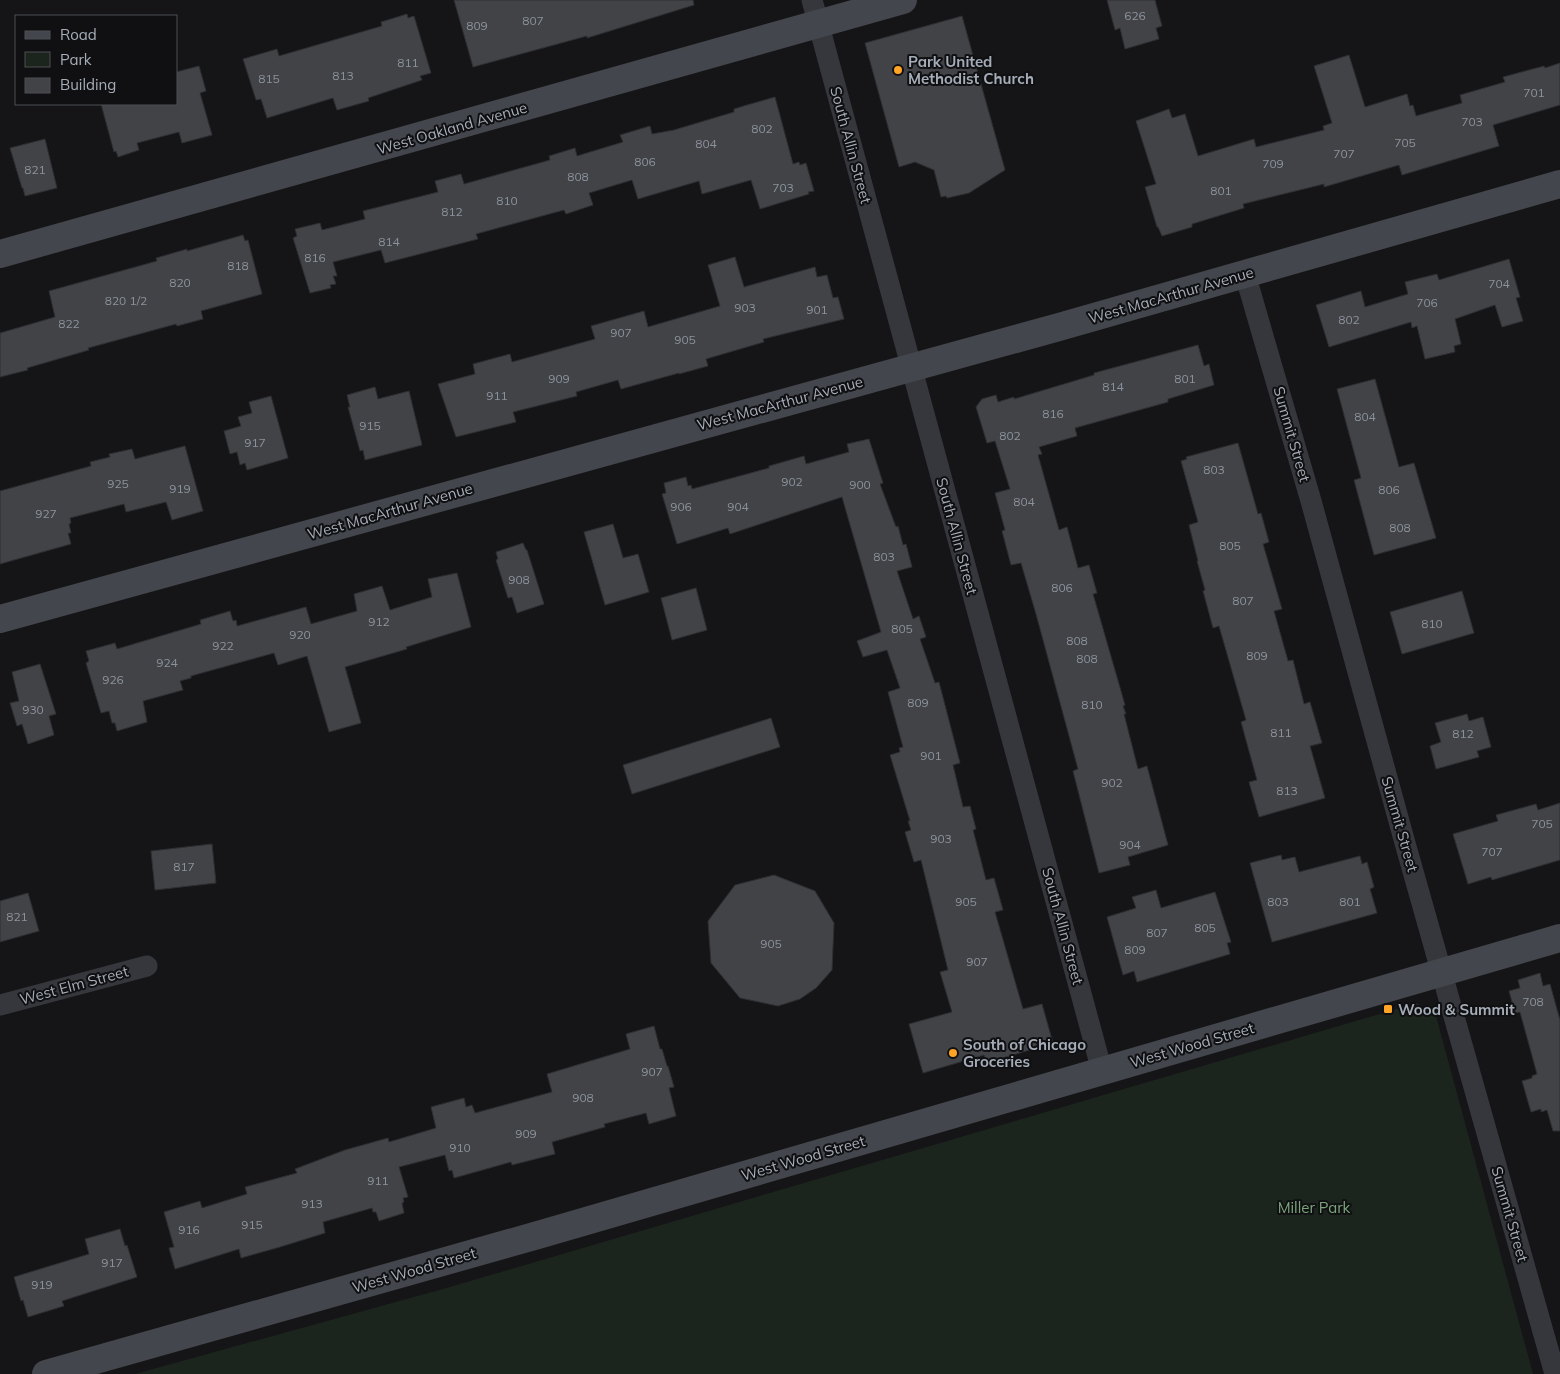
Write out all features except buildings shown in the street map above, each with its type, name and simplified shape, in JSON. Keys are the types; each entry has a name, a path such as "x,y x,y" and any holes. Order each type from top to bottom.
{"main road":[{"name":"West Oakland Avenue","path":"0,254 815,12 903,0"},
{"name":"West MacArthur Avenue","path":"0,619 1245,274 1560,184"},
{"name":"West Wood Street","path":"46,1374 538,1235 1560,938"}],"street":[{"name":"South Allin Street","path":"815,12 1102,1071"},
{"name":"Summit Street","path":"1245,274 1311,501 1405,843 1555,1374"},
{"name":"West Elm Street","path":"0,1005 147,966"}],"green space":[{"name":"Miller Park","path":"1417,1003 1436,1016 1533,1374 135,1374 450,1287"}],"place":[{"name":"Park United Methodist Church","path":"898,70"},
{"name":"Wood & Summit","path":"1388,1009"},
{"name":"South of Chicago Groceries","path":"953,1053"}]}
